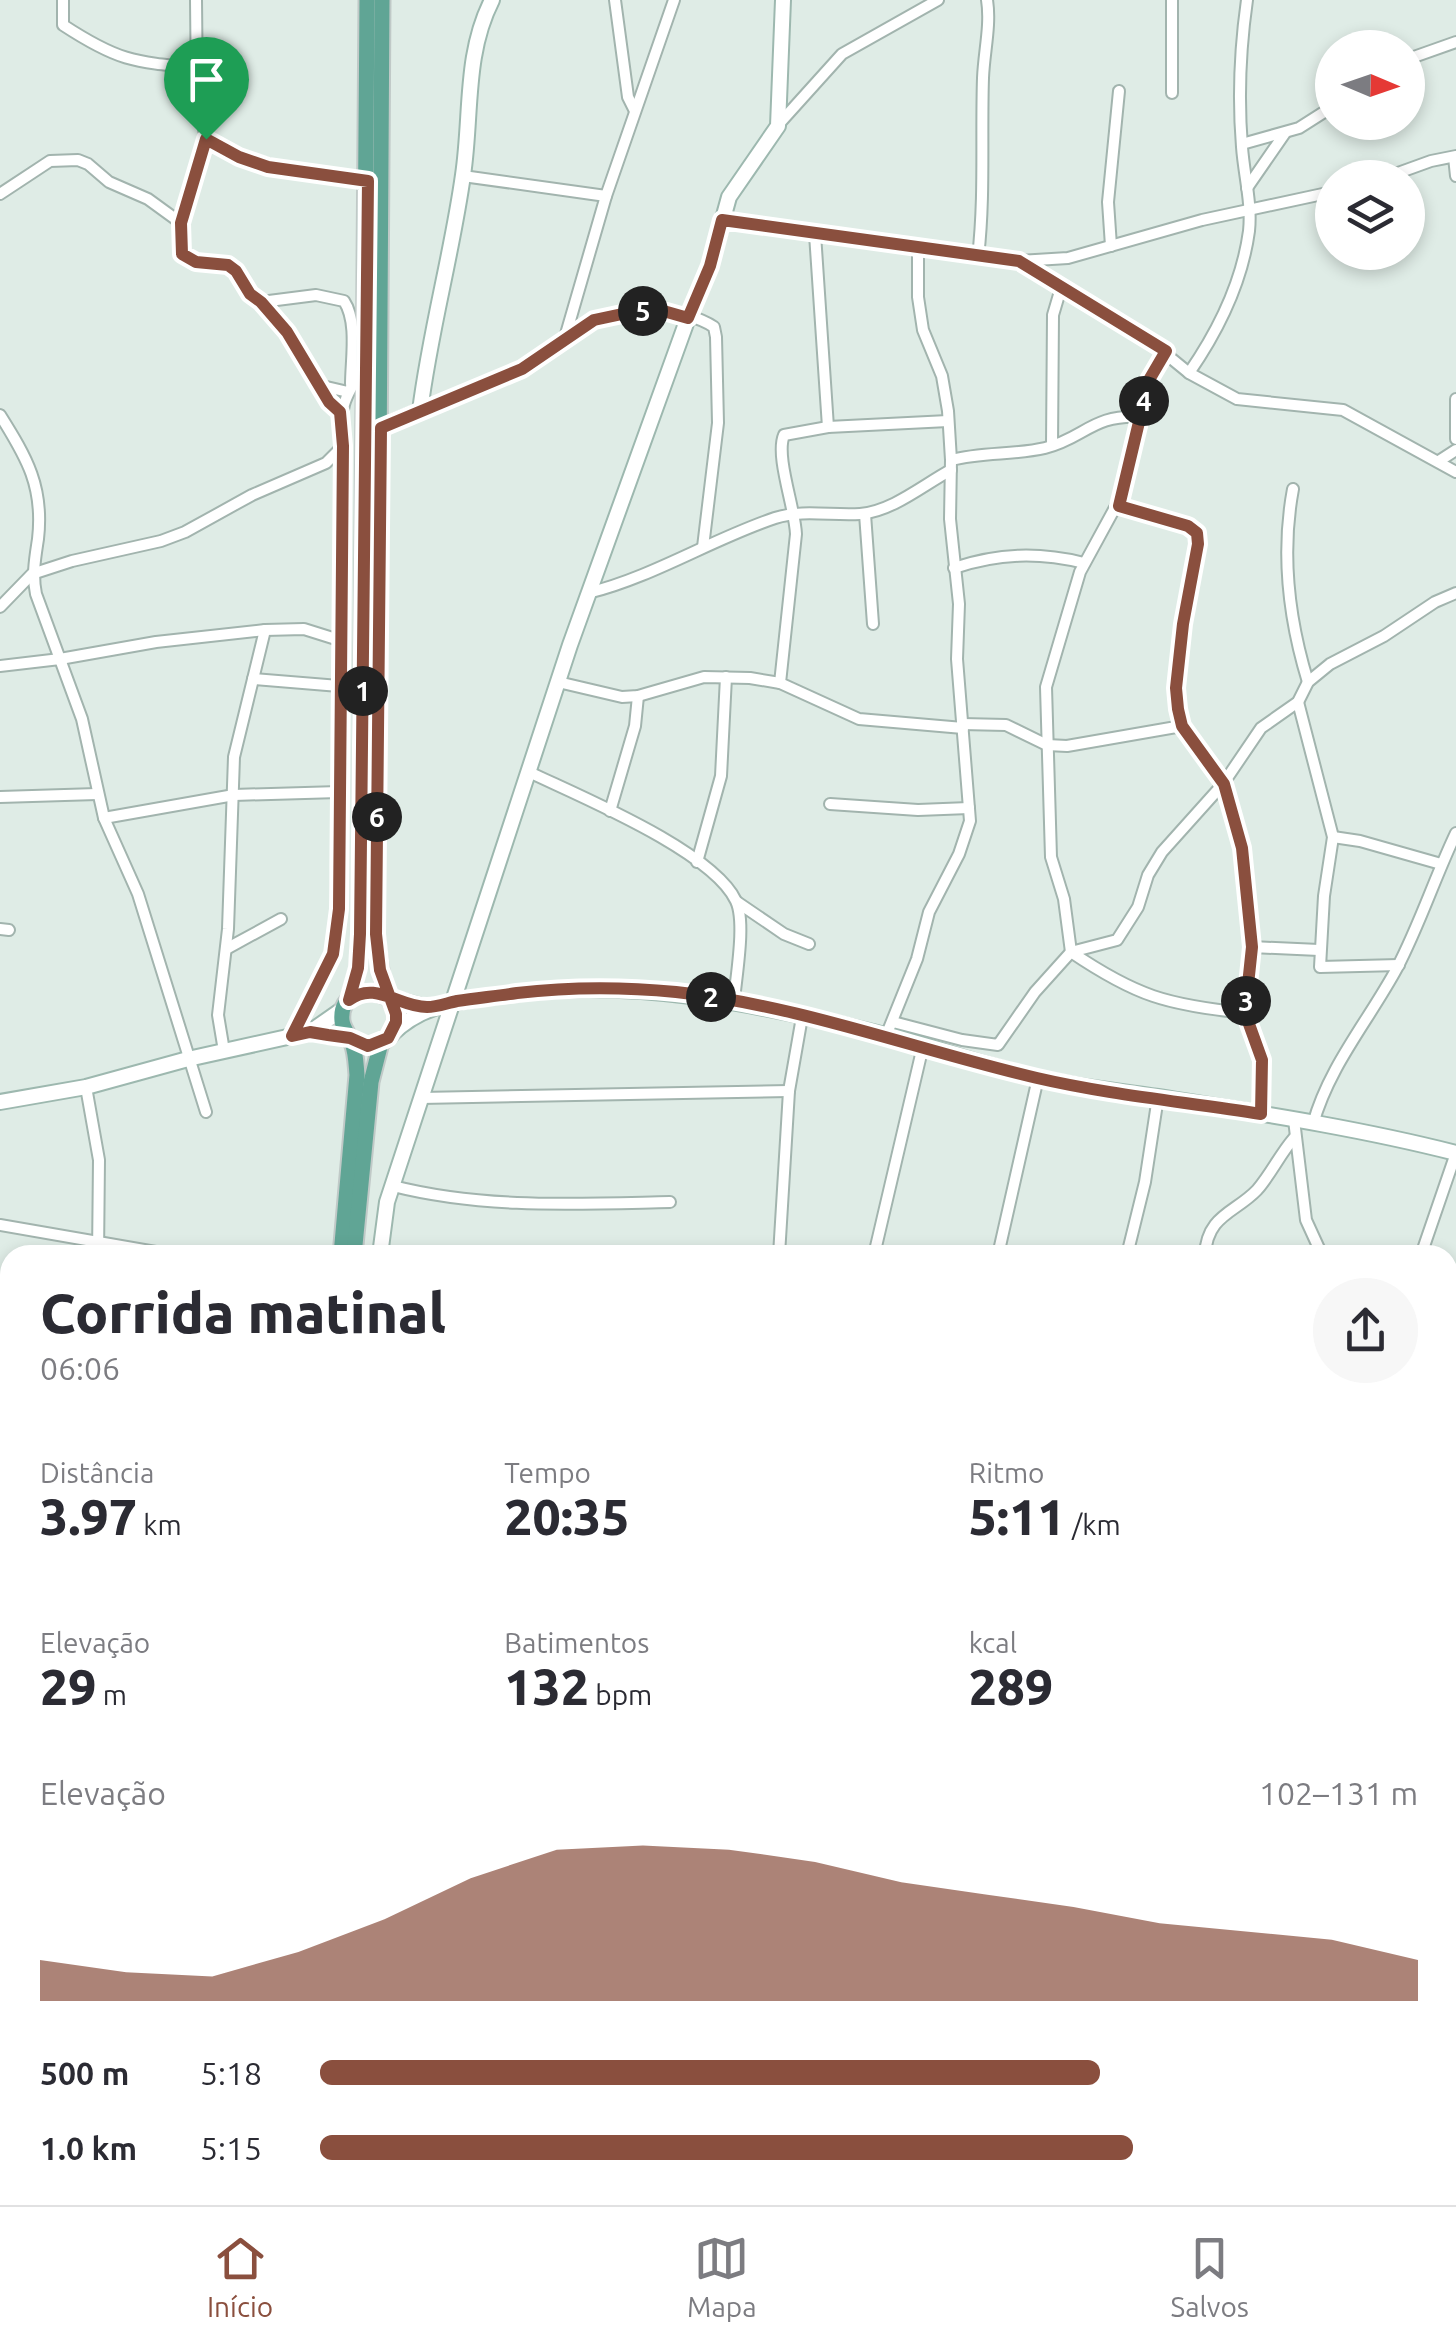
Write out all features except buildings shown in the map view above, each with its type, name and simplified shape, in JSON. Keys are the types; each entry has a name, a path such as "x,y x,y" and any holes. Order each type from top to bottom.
{"main road":[{"path":"341,1245 357,1075 350,1038 342,1024 358,968 360,934 368,0"},
{"path":"355,1245 371,1082 384,1041 396,1022 380,970 376,934 382,0"},
{"path":"346,1004 364,991 388,996"},
{"path":"350,1038 362,1045 384,1041"}],"street":[{"path":"63,0 63,25 109,53 130,62 198,68"},
{"path":"196,0 198,95 206,139 181,223 182,254 196,262 228,265 236,271 250,294 300,350 318,384 340,412"},
{"path":"420,411 427,353 463,176 470,72 492,0"},
{"path":"616,0 628,97 635,111"},
{"path":"564,342 606,196 674,0"},
{"path":"778,126 783,0"},
{"path":"382,1245 392,1186 528,772 588,593 710,266 733,188 778,126 842,54 938,0"},
{"path":"978,257 984,208 982,101 987,0"},
{"path":"1172,0 1172,93"},
{"path":"1189,373 1213,338 1226,309 1248,237 1241,40 1247,0"},
{"path":"1425,53 1456,42"},
{"path":"1111,246 1108,202 1119,91"},
{"path":"1242,144 1285,134 1315,117"},
{"path":"1247,188 1285,134"},
{"path":"206,139 268,167 368,181"},
{"path":"1425,163 1455,157 1456,176"},
{"path":"0,194 50,161 78,160 109,182 148,199 181,223"},
{"path":"463,176 606,196"},
{"path":"722,220 1019,261 1068,258 1315,196"},
{"path":"815,234 828,427"},
{"path":"890,1029 917,959 928,912 967,834 970,808 950,520 946,390 923,330 918,298 918,248"},
{"path":"1019,261 1166,351 1189,373 1237,399 1342,410 1456,472"},
{"path":"1052,446 1053,315 1061,288"},
{"path":"261,302 316,295 344,302 349,308 351,325 349,389"},
{"path":"381,428 522,369 594,320 641,310 707,322 714,327 716,337 718,423 703,547"},
{"path":"1071,952 1064,900 1050,857 1046,687 1084,563 1119,506 1149,380 1166,351"},
{"path":"292,1036 333,954 339,909 343,446 340,412 349,389 366,364"},
{"path":"318,384 349,389"},
{"path":"1456,399 1456,439"},
{"path":"0,415 34,475 39,499 32,574 49,635 82,719 104,818 138,894 206,1112"},
{"path":"588,593 626,582 703,547 796,513 865,514 898,501 951,465 1052,446 1103,419 1141,417"},
{"path":"780,683 796,513 780,441 789,433 828,427 948,421"},
{"path":"0,607 32,574 161,542 252,495 326,463 343,446"},
{"path":"1439,462 1456,450"},
{"path":"326,463 342,469"},
{"path":"1293,489 1286,546 1288,582 1308,682"},
{"path":"1119,506 1188,526 1197,533 1176,688 1182,726 1224,784 1242,848 1252,947 1245,1013 1262,1060 1261,1114"},
{"path":"865,514 873,624"},
{"path":"954,568 1006,555 1050,556 1084,563"},
{"path":"384,1041 429,1008 453,1002 524,992 612,989 674,992 802,1017 998,1044 1035,992 1071,952 1117,940 1130,923 1148,875 1162,852 1224,784 1261,728 1298,702 1308,682 1343,655 1384,636 1435,602 1456,593"},
{"path":"0,666 265,630 304,628 339,640"},
{"path":"224,1051 218,1015 226,949 234,757 265,630"},
{"path":"558,682 612,696 638,696 688,681 726,677 780,683 859,719 1006,725 1047,745 1066,746 1182,726"},
{"path":"697,862 720,776 726,677"},
{"path":"253,679 339,686"},
{"path":"610,812 635,726 638,696"},
{"path":"1298,702 1332,837 1319,964 1323,968 1398,965"},
{"path":"528,772 661,836 697,862 737,902 784,934 809,944"},
{"path":"104,818 234,795 339,792"},
{"path":"0,797 97,794"},
{"path":"830,804 918,810 970,808"},
{"path":"1313,1124 1336,1066 1398,965 1456,832"},
{"path":"1332,837 1441,864"},
{"path":"734,1001 740,919 737,902"},
{"path":"226,949 281,919"},
{"path":"1252,947 1319,950"},
{"path":"1071,952 1150,998 1245,1013"},
{"path":"388,996 429,1008"},
{"path":"310,1032 346,1004"},
{"path":"780,1245 788,1091 802,1017"},
{"path":"890,1029 923,1046 1038,1078 1261,1114 1456,1153 1424,1245"},
{"path":"0,1102 86,1087 310,1032 350,1038"},
{"path":"876,1245 923,1046"},
{"path":"1000,1245 1038,1078"},
{"path":"86,1087 99,1160 100,1245"},
{"path":"421,1098 788,1091"},
{"path":"1129,1245 1145,1182 1158,1097"},
{"path":"1294,1120 1306,1220 1317,1245"},
{"path":"1208,1245 1222,1214 1258,1188 1294,1138"},
{"path":"392,1186 422,1194 506,1204 670,1202"},
{"path":"0,1225 117,1245"}],"route":[{"path":"206,139 181,223 182,254 196,262 228,265 236,271 250,294 287,332 329,402 340,412 343,446 339,909 333,954 292,1036 310,1032 374,1046 388,1038 396,1022 396,1014 388,996 380,970 376,934 381,428 522,369 594,320 641,310 688,318 710,266 722,220 1019,261 1166,351 1149,380 1119,506 1188,526 1197,533 1176,688 1178,709 1182,726 1224,784 1242,848 1252,947 1245,1013 1262,1060 1261,1114 1038,1078 739,1001 674,992 524,992 429,1008 410,1004 388,996 380,993 372,991 356,994 349,1000 358,968 360,934 368,181 268,167 206,139"}]}
